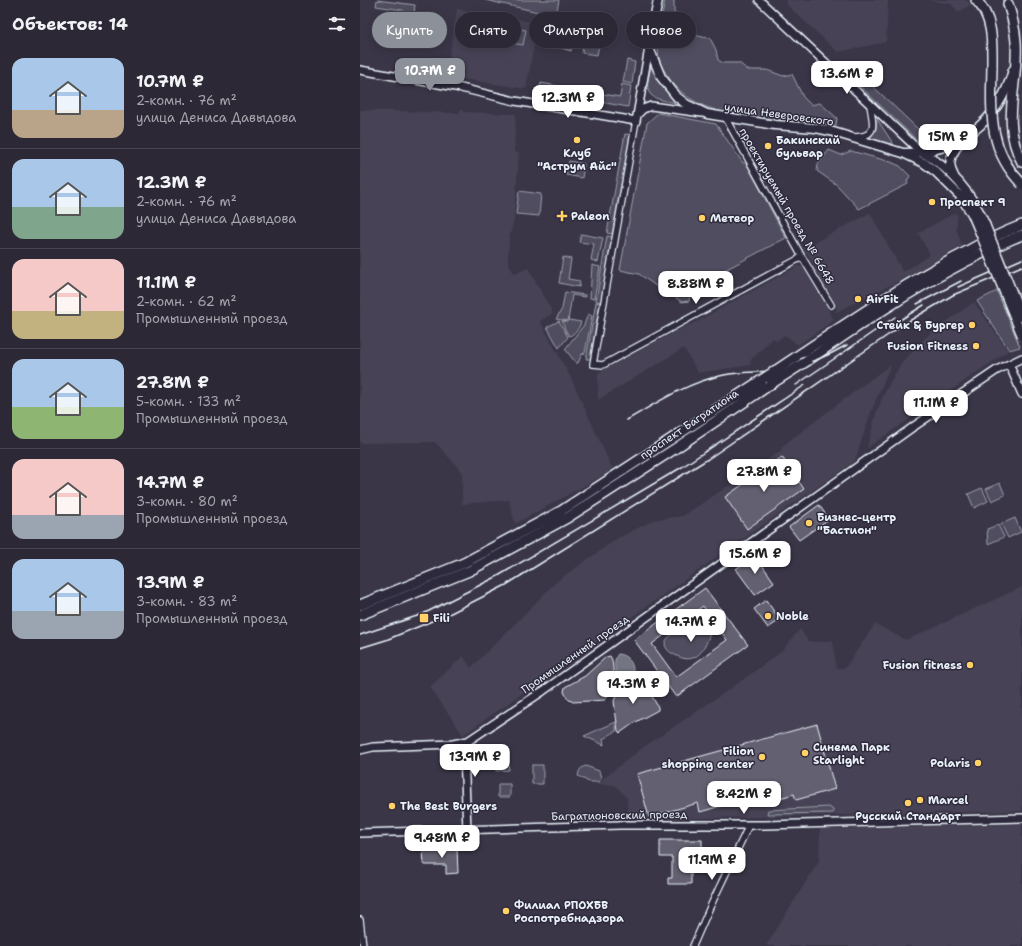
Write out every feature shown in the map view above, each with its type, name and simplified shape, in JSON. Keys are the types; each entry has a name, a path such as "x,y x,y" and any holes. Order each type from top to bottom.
{"main road":[{"path":"656,12 658,0"},
{"path":"976,0 981,5 990,25 992,68 991,109 994,135 1000,152 1010,172 1022,184"},
{"path":"1008,4 1014,27 1016,43 1016,60 1010,118 1011,132 1017,153 1022,162"},
{"path":"649,48 661,77 674,94 692,108 707,114"},
{"path":"903,153 921,152 935,149 963,137 981,126 1001,101 1008,87 1016,60"},
{"name":"улица Неверовского","path":"707,114 775,125 816,128 903,153 919,160 936,172 960,196 981,226"},
{"path":"960,185 951,170 950,163 952,153 963,137"},
{"path":"921,152 939,163 960,185 973,202 1022,336"},
{"name":"проспект Багратиона","path":"360,605 464,563 561,511 868,309 929,271 1006,231 1022,225"},
{"path":"981,226 1022,317"},
{"name":"проспект Багратиона","path":"360,615 470,571 567,518 676,448 872,316 934,278 1009,240 1022,235"}],"street":[{"path":"759,0 921,152 936,172"},
{"path":"649,48 593,364 603,366 802,257"},
{"path":"360,70 461,88 515,101 637,118"},
{"path":"852,138 864,136 873,127 874,118 870,104"},
{"name":"улица Неверовского","path":"637,118 643,109 651,106 707,114"},
{"name":"проектируемый проезд № 6648","path":"725,117 802,257 831,305"},
{"name":"Промышленный проезд","path":"360,750 372,747 454,744 468,741 542,691 907,432 997,370 1022,358"},
{"path":"1009,364 1022,394"},
{"path":"467,830 464,752 468,741"},
{"path":"454,744 459,746 464,752"},
{"name":"Багратионовский проезд","path":"360,833 620,825 749,825 1022,818"},
{"path":"693,946 749,825"},
{"path":"360,920 363,946"}],"shaded area":[{"path":"377,0 415,5 414,12 403,12 403,10 376,6"},
{"path":"485,0 559,0 557,12 538,12"},
{"path":"665,0 674,0 674,12 663,12"},
{"path":"786,0 888,0 886,42 838,52 787,5"},
{"path":"928,0 965,0 971,4 959,12 951,4"},
{"path":"457,9 474,12 457,12"},
{"path":"521,20 529,21 529,48 533,48 526,89 446,76 455,21 455,48 521,48"},
{"path":"521,29 526,30 523,45 521,45"},
{"path":"696,36 710,38 716,50 718,60 723,63 739,63 748,70 767,70 783,76 792,74 803,97 811,105 820,103 837,118 836,125 748,117 726,113 706,107 687,97 672,82 663,68 658,48 696,48"},
{"path":"561,48 572,48 571,51"},
{"path":"583,48 598,48 597,55 582,53"},
{"path":"627,60 635,62 632,84 623,82"},
{"path":"652,65 660,82 681,104 656,98 648,91 649,76"},
{"path":"847,73 862,76 919,130 922,140 921,142 919,142"},
{"path":"541,83 620,97 622,84 631,86 628,107 539,91"},
{"path":"360,110 459,113 460,110 463,110 463,112 516,114 514,152 519,153 514,220 509,239 508,262 514,274 528,268 553,313 540,321 572,380 613,470 515,524 509,500 462,504 462,472 435,442 360,443"},
{"name":"Метеор","path":"658,113 716,124 743,163 746,163 786,238 721,272 691,292 689,301 682,302 673,296 674,290 660,289 639,274 620,270 647,123"},
{"path":"877,119 894,145 870,138 876,130"},
{"path":"625,134 630,135 612,234 607,233"},
{"path":"829,150 841,155 851,151 891,162 900,166 910,176 907,181 908,184 859,209 837,185 817,171 818,164"},
{"path":"569,161 584,164 582,178 566,175"},
{"path":"519,191 541,194 539,216 516,214"},
{"path":"870,213 903,272 930,255 918,233 955,213 958,216 956,228 962,246 905,278 836,312 835,311 837,309 815,272 817,270 804,248"},
{"path":"581,234 603,238 598,262 591,260 594,244 579,242"},
{"path":"607,236 612,237 601,302 596,301"},
{"path":"563,257 571,259 568,279 580,281 579,287 559,283"},
{"path":"592,265 600,267 594,299 590,298"},
{"path":"798,266 803,267 807,271 834,320 798,345 785,335 777,341 773,338 750,361 751,365 698,373 684,348 598,400 598,373 674,332 698,321"},
{"path":"997,291 1020,347 1009,350 977,301"},
{"path":"565,292 585,295 585,297 572,295 568,321 556,319 562,309"},
{"path":"596,302 600,303 590,359 586,359"},
{"path":"974,302 1008,351 867,448 876,413 886,390 901,364 928,335"},
{"path":"588,314 592,316 585,353 582,354 578,363 576,363 565,349 584,325"},
{"path":"569,320 581,322 573,334 569,336 562,321 568,322"},
{"path":"559,321 568,337 559,348 547,327"},
{"path":"891,364 871,412 855,461 463,735 430,687 463,656 471,668 557,581 618,538 654,520 683,516 782,450 781,447"},
{"path":"1000,483 1005,495 992,501 986,489"},
{"path":"982,488 988,501 974,508 968,494"},
{"path":"1015,518 1021,532 1008,538 1001,524"},
{"path":"998,525 1004,537 988,544 987,529"},
{"path":"1022,587 1022,811 671,819 628,818 627,798 615,785 596,784 645,746 727,691 781,652 800,629 808,641 819,642 833,640 836,668 845,668 875,624 906,640"},
{"path":"697,622 707,623 711,630 700,654 690,659 671,653 665,645 666,640 678,630"},
{"path":"616,722 616,731 603,739 604,745 584,736"},
{"path":"507,755 509,770 496,771 494,760"},
{"path":"532,765 543,765 543,784 532,784"},
{"path":"586,766 599,771 601,778 598,782 589,782 578,776 580,769"},
{"path":"498,784 510,784 510,797 498,797"},
{"path":"829,807 833,810 833,813 767,814 768,810"},
{"path":"1022,824 1022,946 766,946 819,861 820,829"}],"water":[{"path":"618,654 627,658 631,663 633,672 627,676 619,676 616,671 615,662"}],"building":[{"path":"782,457 804,489 747,529 725,497"},
{"name":"Бизнес-центр \"Бастион\"","path":"819,505 829,519 799,540 789,527"},
{"path":"755,555 774,582 755,595 736,569"},
{"path":"705,588 748,645 676,697 634,640","holes":["703,606 727,640 676,677 652,644"]},
{"name":"Noble","path":"766,600 780,620 768,628 754,609"},
{"path":"610,656 614,676 609,693 605,700 573,702 568,699 564,692 565,687 585,676 606,657"},
{"path":"640,682 645,684 658,707 658,710 634,723 620,733 618,731 614,701 617,693 621,687"},
{"name":"Filion shopping center","path":"817,724 835,789 796,800 794,794 758,804 755,796 700,812 698,803 649,817 637,774"},
{"path":"660,840 702,840 702,856 691,856 691,884 668,884 668,878 672,878 672,857 660,857"},
{"path":"457,849 458,873 446,874 446,865 424,865 423,850"}],"railway":[{"path":"958,287 1022,259"},
{"path":"360,648 386,640 449,614 506,585 708,459 904,324 953,295 1022,266"},
{"path":"917,304 961,281"},
{"path":"892,325 924,305"},
{"path":"796,385 895,317"},
{"path":"627,420 674,393 698,382 724,375 770,371 793,367 817,360 847,345"},
{"path":"360,635 423,614 498,576 682,467 805,385"}],"place":[{"name":"Клуб \"Аструм Айс\"","path":"577,140"},
{"name":"Бакинский бульвар","path":"768,146"},
{"name":"Проспект 9","path":"932,202"},
{"name":"Paleon","path":"562,216"},
{"name":"Метеор","path":"702,218"},
{"name":"AirFit","path":"858,299"},
{"name":"Стейк & Бургер","path":"972,325"},
{"name":"Fusion Fitness","path":"976,346"},
{"name":"Бизнес-центр \"Бастион\"","path":"809,523"},
{"name":"Noble","path":"768,616"},
{"name":"Fili","path":"424,618"},
{"name":"Fusion fitness","path":"970,665"},
{"name":"Синема Парк Starlight","path":"805,753"},
{"name":"Filion shopping center","path":"762,757"},
{"name":"Polaris","path":"978,763"},
{"name":"Marcel","path":"920,800"},
{"name":"Русский Стандарт","path":"908,803"},
{"name":"The Best Burgers","path":"392,806"},
{"name":"Филиал РПОХБВ Роспотребнадзора","path":"506,911"}]}
